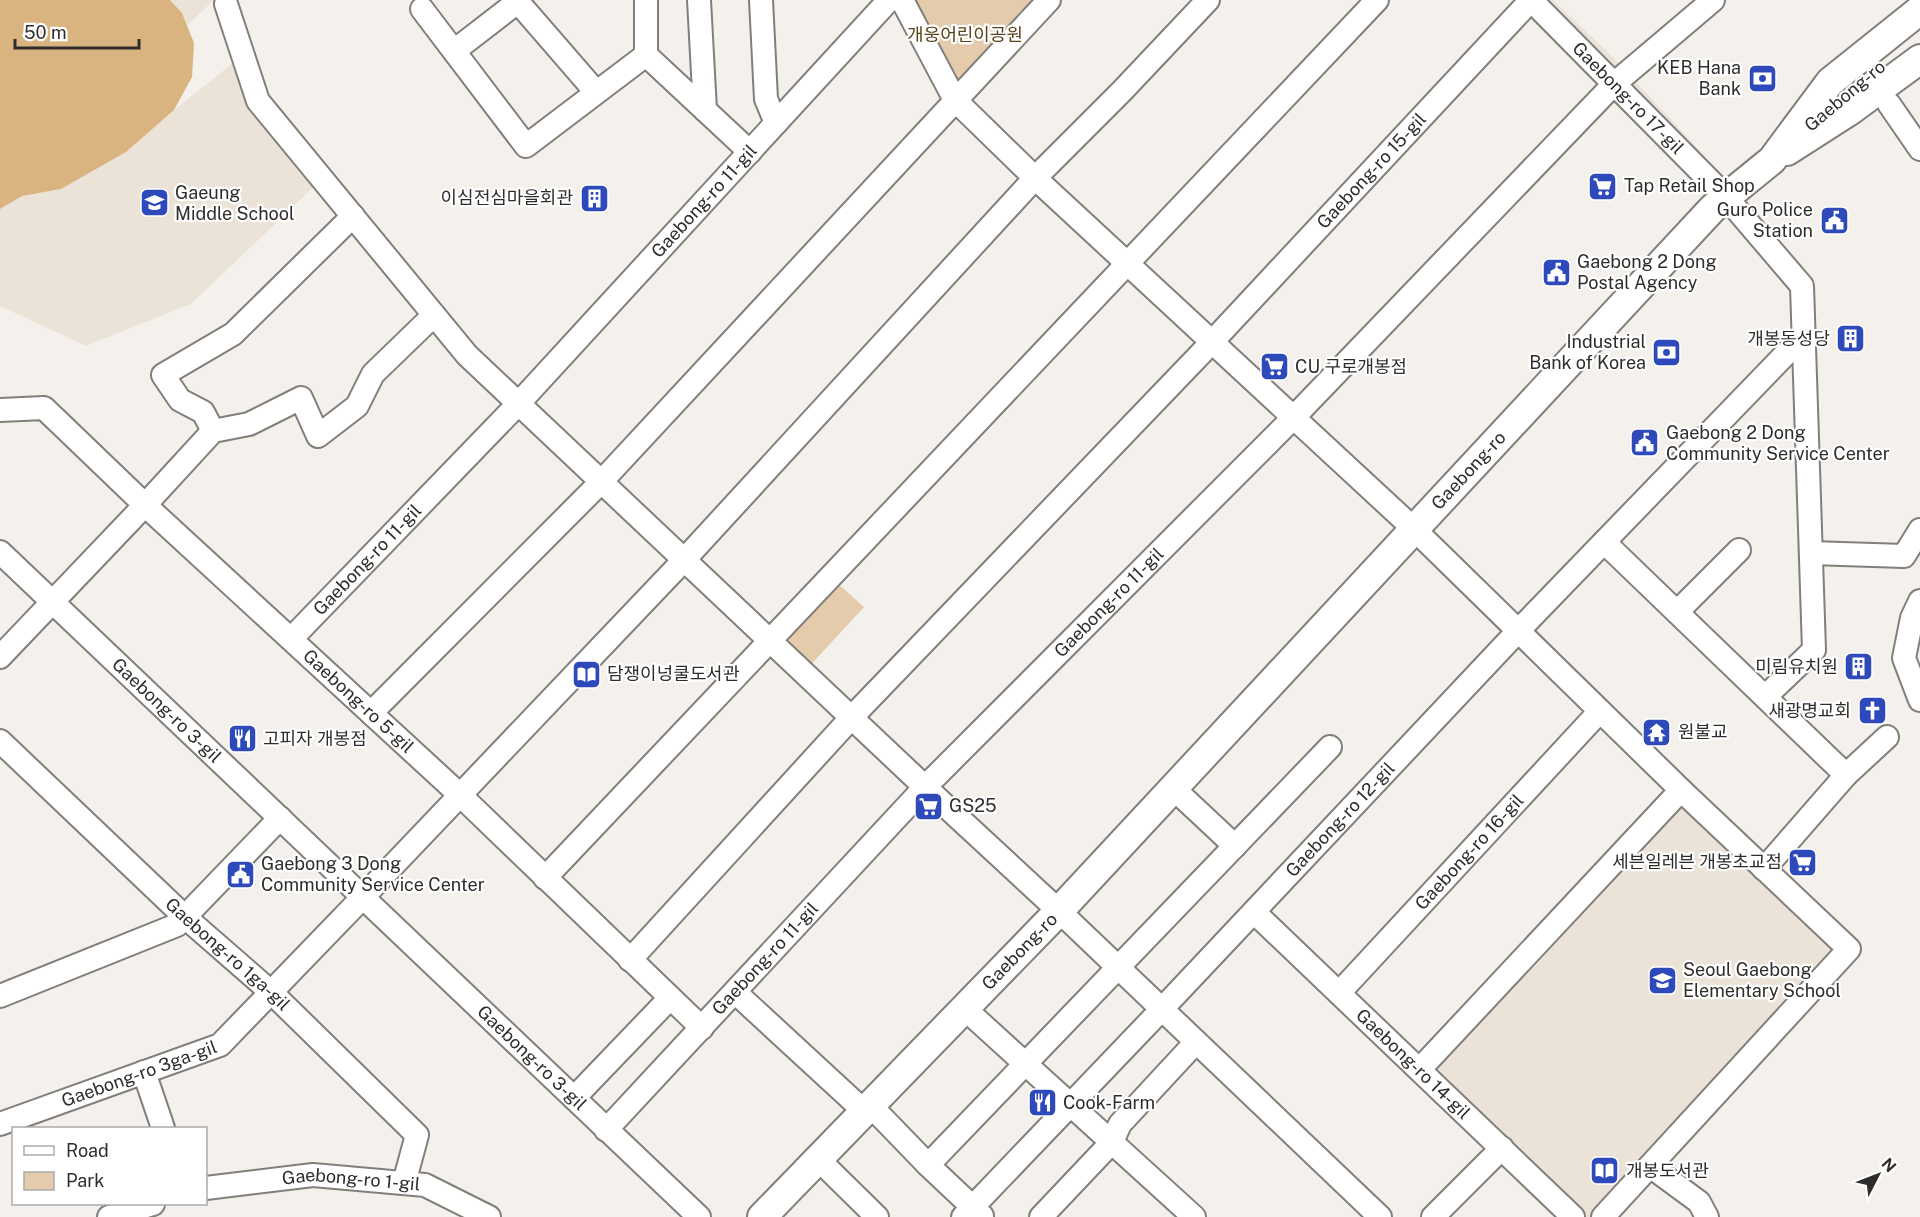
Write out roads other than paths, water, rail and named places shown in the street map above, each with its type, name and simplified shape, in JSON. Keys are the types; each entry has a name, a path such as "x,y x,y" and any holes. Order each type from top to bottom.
{"main road":[{"path":"1772,160 1830,82 1920,10"},
{"name":"Gaebong-ro","path":"762,1217 1059,910 1705,217 1772,160 1843,94 1920,34"},
{"name":"Gaebong-ro","path":"1885,96 1920,59"},
{"path":"1772,160 1808,158 1885,96 1920,82"}],"street":[{"path":"646,0 646,55 750,152"},
{"path":"699,0 705,110"},
{"path":"761,0 766,99 776,123"},
{"name":"Gaebong-ro 11-gil","path":"291,639 518,404 890,0"},
{"path":"902,0 955,100 1035,178 1414,529 1681,790 1849,950 1603,1217"},
{"path":"371,713 601,482 1049,0"},
{"path":"363,897 684,560 1035,178 1208,0"},
{"path":"545,878 1377,0"},
{"name":"Gaebong-ro 17-gil","path":"1531,0 1726,197 1802,286 1814,650 1766,698"},
{"name":"Gaebong-ro 15-gil","path":"1212,342 1531,0"},
{"path":"1294,417 1614,84 1713,0"},
{"path":"454,51 519,1 596,92"},
{"path":"226,4 258,101 467,356 1059,910 1380,1217"},
{"path":"422,9 526,146 646,55"},
{"path":"1885,96 1920,149"},
{"path":"213,430 203,412 180,400 163,375 233,334 353,216"},
{"path":"0,657 213,430 249,424 301,398 318,436 357,406 373,375 434,315"},
{"name":"Gaebong-ro 12-gil","path":"973,1214 1071,1104 1518,631 1804,335"},
{"path":"630,960 852,717 1212,342"},
{"name":"Gaebong-ro 5-gil","path":"0,410 44,408 145,505 460,795 702,1028"},
{"name":"Gaebong-ro 11-gil","path":"606,1130 736,993 925,787 1294,417"},
{"path":"1811,553 1904,556 1920,530"},
{"path":"1604,542 1846,775"},
{"path":"1677,612 1738,550"},
{"name":"Gaebong-ro 3-gil","path":"0,552 699,1217"},
{"path":"1920,601 1912,618 1904,658 1920,700"},
{"name":"Gaebong-ro 16-gil","path":"1339,993 1600,711"},
{"path":"1764,869 1846,775 1887,737"},
{"name":"Gaebong-ro 1ga-gil","path":"0,741 185,917 271,992 417,1135 404,1183"},
{"path":"928,1165 1330,747"},
{"path":"1173,788 1235,846"},
{"path":"1419,1069 1681,790"},
{"path":"0,996 177,925 280,818"},
{"name":"Gaebong-ro 3ga-gil","path":"0,1124 220,1045 363,897"},
{"name":"Gaebong-ro 14-gil","path":"1254,912 1574,1217"},
{"path":"736,993 867,1108 928,1165 973,1214"},
{"path":"574,1098 670,998"},
{"path":"964,1008 1194,1217"},
{"path":"1041,1217 1112,1142 1120,1124 1196,1042"},
{"path":"144,1072 164,1127"},
{"path":"1433,1217 1502,1148"},
{"path":"818,1159 877,1217"},
{"path":"1650,1166 1699,1202 1707,1217"},
{"name":"Gaebong-ro 1-gil","path":"207,1188 314,1175 425,1185 489,1217"},
{"path":"109,1217 147,1205"}],"place":[{"name":"KEB Hana Bank","path":"1762,78"},
{"name":"Tap Retail Shop","path":"1603,186"},
{"name":"이심전심마을회관","path":"594,198"},
{"name":"Gaeung Middle School","path":"154,203"},
{"name":"Guro Police Station","path":"1834,220"},
{"name":"Gaebong 2 Dong Postal Agency","path":"1556,272"},
{"name":"개봉동성당","path":"1851,339"},
{"name":"Industrial Bank of Korea","path":"1667,352"},
{"name":"CU 구로개봉점","path":"1274,367"},
{"name":"Gaebong 2 Dong Community Service Center","path":"1645,443"},
{"name":"미림유치원","path":"1859,667"},
{"name":"담쟁이넝쿨도서관","path":"586,674"},
{"name":"새광명교회","path":"1872,711"},
{"name":"원불교","path":"1657,732"},
{"name":"고피자 개봉점","path":"242,739"},
{"name":"GS25","path":"928,806"},
{"name":"세븐일레븐 개봉초교점","path":"1803,862"},
{"name":"Gaebong 3 Dong Community Service Center","path":"240,874"},
{"name":"Seoul Gaebong Elementary School","path":"1662,980"},
{"name":"Cook-Farm","path":"1042,1103"},
{"name":"개봉도서관","path":"1605,1171"}],"park label":[{"name":"개웅어린이공원","path":"965,35"}]}
